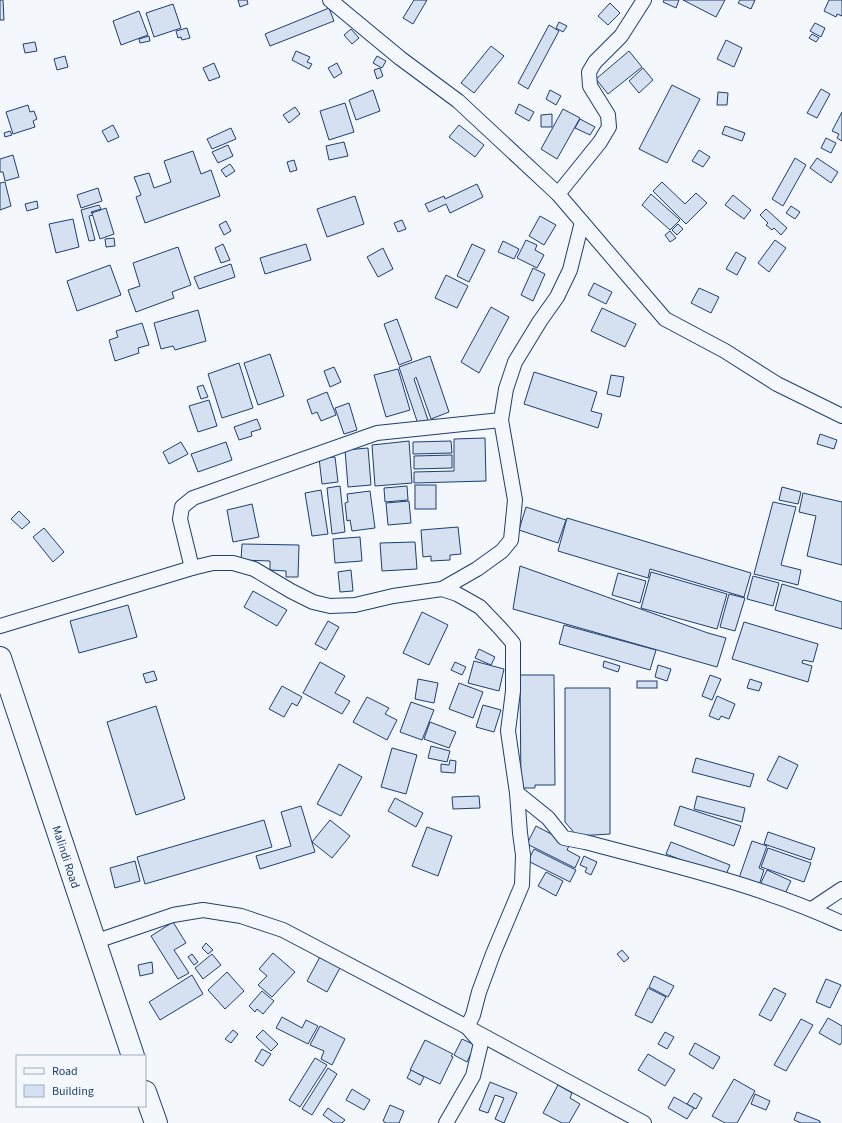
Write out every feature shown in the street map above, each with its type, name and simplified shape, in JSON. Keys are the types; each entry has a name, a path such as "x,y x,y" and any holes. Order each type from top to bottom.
{"highway":[{"name":"Malindi Road","path":"0,658 133,1055"},
{"path":"146,1095 156,1123"}],"street":[{"path":"330,0 400,58 458,101 558,194 665,319 725,351 777,384 842,416"},
{"path":"558,194 600,142 609,127 608,115 590,86 589,72 595,62 621,36 644,0"},
{"path":"0,626 213,563 233,563 254,569 313,602 330,606 355,604 393,596 442,589 477,569 502,551 510,540 515,500 501,420 506,389 515,362 540,321 557,297 567,277 582,222"},
{"path":"192,568 180,519 182,507 193,498 377,433 501,420"},
{"path":"442,589 457,594 480,607 513,643 513,691 508,731 517,793 523,855 522,885 493,954 479,992 473,1014 467,1027"},
{"path":"517,793 548,818 564,838 590,843 735,882 812,909 842,922"},
{"path":"812,909 842,889"},
{"path":"94,942 181,914 203,910 241,916 283,930 467,1027 644,1123"},
{"path":"446,1123 473,1076 481,1043 467,1027"}],"building":[{"path":"0,0 3,0 4,20 0,20"},
{"path":"238,0 247,0 248,4 240,7"},
{"path":"414,0 427,0 413,24 403,18"},
{"path":"664,0 679,0 676,8 663,2"},
{"path":"683,0 725,0 716,17"},
{"path":"740,0 755,0 751,9 738,3"},
{"path":"829,0 842,0 842,16 837,14 836,17 824,11"},
{"path":"610,3 620,13 608,25 598,16"},
{"path":"173,4 181,28 154,37 146,13"},
{"path":"329,8 334,21 270,46 265,34"},
{"path":"139,11 148,35 121,45 113,21"},
{"path":"559,22 567,26 563,32 556,28"},
{"path":"815,23 825,28 821,37 810,31"},
{"path":"549,25 559,31 528,89 518,83"},
{"path":"187,28 190,38 182,40 181,37 178,38 176,31"},
{"path":"351,29 359,38 352,44 344,35"},
{"path":"812,34 819,38 816,42 809,38"},
{"path":"149,36 150,41 140,43 139,39"},
{"path":"726,40 742,48 734,67 717,59"},
{"path":"35,42 37,51 25,53 23,44"},
{"path":"491,46 504,56 474,93 461,83"},
{"path":"296,51 310,57 307,62 312,64 309,69 292,60"},
{"path":"629,51 642,67 608,94 596,79"},
{"path":"65,56 68,67 57,70 54,59"},
{"path":"377,56 386,61 382,68 373,63"},
{"path":"214,63 220,77 209,81 203,68"},
{"path":"337,63 342,73 334,78 328,68"},
{"path":"380,68 383,76 377,79 374,70"},
{"path":"643,68 653,80 639,93 629,81"},
{"path":"672,85 700,99 667,163 639,149"},
{"path":"821,89 830,94 817,118 807,113"},
{"path":"373,90 380,111 356,120 349,100"},
{"path":"550,90 561,96 556,105 546,99"},
{"path":"718,92 728,93 727,105 717,105"},
{"path":"345,103 354,132 329,140 320,111"},
{"path":"519,104 534,112 529,121 515,113"},
{"path":"28,105 30,112 34,111 37,119 33,121 35,127 13,134 6,112"},
{"path":"295,107 300,114 289,123 283,115"},
{"path":"563,109 580,118 557,159 541,149"},
{"path":"842,112 842,141 837,138 839,134 832,131"},
{"path":"552,114 552,127 541,127 541,115"},
{"path":"580,119 595,127 590,135 575,128"},
{"path":"113,125 119,137 108,142 102,131"},
{"path":"459,125 484,145 475,157 449,137"},
{"path":"725,126 745,133 742,141 722,134"},
{"path":"231,128 236,139 212,149 207,139"},
{"path":"10,131 12,135 5,137 4,133"},
{"path":"826,138 836,143 831,153 821,148"},
{"path":"344,142 348,156 329,160 326,146"},
{"path":"228,145 233,156 218,163 212,152"},
{"path":"699,150 710,157 703,167 692,161"},
{"path":"193,151 201,174 211,170 220,196 145,223 136,197 141,195 134,177 149,173 154,188 171,182 164,161"},
{"path":"13,155 19,177 5,181 3,172 0,172 0,159"},
{"path":"795,158 806,165 783,206 772,199"},
{"path":"817,158 838,172 831,183 810,168"},
{"path":"294,160 297,170 290,172 287,162"},
{"path":"230,164 235,171 226,177 221,170"},
{"path":"5,182 11,206 0,210 0,183"},
{"path":"662,182 685,204 696,193 707,203 686,224 653,191"},
{"path":"477,184 483,197 450,213 446,204 429,212 425,204 444,196 445,199"},
{"path":"98,188 102,201 81,208 77,195"},
{"path":"651,194 680,220 670,230 642,205"},
{"path":"733,195 751,210 744,219 725,205"},
{"path":"355,196 364,224 327,237 317,209"},
{"path":"37,201 38,208 27,211 25,204"},
{"path":"99,205 101,209 91,212 93,215 89,216 95,240 89,241 81,210"},
{"path":"791,206 800,212 795,219 786,213"},
{"path":"106,208 114,234 100,239 92,213"},
{"path":"766,209 787,228 781,235 774,228 772,230 766,225 768,223 760,215"},
{"path":"540,216 556,225 544,245 529,236"},
{"path":"73,219 79,247 56,253 49,224"},
{"path":"402,220 406,229 398,232 394,223"},
{"path":"226,221 231,231 224,235 219,225"},
{"path":"678,224 683,229 677,235 672,230"},
{"path":"670,231 676,238 670,242 665,235"},
{"path":"114,238 115,246 106,247 105,239"},
{"path":"526,240 537,245 535,250 544,255 537,268 517,258"},
{"path":"775,240 786,248 769,272 758,263"},
{"path":"503,241 519,249 514,259 498,252"},
{"path":"223,244 230,260 221,263 215,248"},
{"path":"306,244 311,260 265,274 260,258"},
{"path":"472,244 485,250 469,282 457,276"},
{"path":"178,247 191,285 172,292 174,298 136,312 128,290 140,286 133,263"},
{"path":"383,248 393,269 378,277 367,257"},
{"path":"736,252 746,258 737,275 726,269"},
{"path":"231,264 235,277 199,289 194,277"},
{"path":"110,265 121,295 77,311 67,281"},
{"path":"533,268 545,274 533,301 521,295"},
{"path":"446,275 468,286 457,308 435,298"},
{"path":"594,283 612,292 606,304 588,295"},
{"path":"699,288 719,297 711,313 691,303"},
{"path":"491,307 509,317 479,373 461,362"},
{"path":"602,308 636,324 625,347 591,331"},
{"path":"198,310 206,341 175,350 173,346 161,349 154,323"},
{"path":"397,319 412,360 399,365 384,324"},
{"path":"142,323 149,345 138,348 139,353 115,361 109,340 118,337 116,331"},
{"path":"270,354 284,396 258,405 244,363"},
{"path":"430,356 449,412 431,419 416,377 414,379 428,420 418,424 399,367"},
{"path":"239,363 253,408 222,418 208,374"},
{"path":"334,367 341,382 330,387 324,371"},
{"path":"398,369 410,410 386,417 374,375"},
{"path":"534,372 597,392 591,411 602,414 598,428 524,404"},
{"path":"611,375 624,377 620,397 607,394"},
{"path":"203,385 208,397 201,399 197,387"},
{"path":"327,392 336,415 321,421 317,412 312,414 307,400"},
{"path":"209,400 217,426 198,432 189,406"},
{"path":"349,403 357,430 344,434 335,408"},
{"path":"257,419 261,429 251,432 252,436 239,440 234,427"},
{"path":"820,434 837,440 834,449 817,444"},
{"path":"485,438 486,481 414,483 414,472 454,471 454,439"},
{"path":"409,441 412,483 375,486 372,445"},
{"path":"451,441 452,453 413,454 413,442"},
{"path":"181,442 188,454 169,464 163,452"},
{"path":"226,442 232,460 198,472 191,454"},
{"path":"368,448 371,485 348,487 345,450"},
{"path":"452,455 452,468 414,469 414,456"},
{"path":"335,457 338,482 322,484 319,458"},
{"path":"415,485 436,485 436,509 415,509"},
{"path":"340,486 345,532 332,534 327,488"},
{"path":"407,486 408,500 385,502 384,488"},
{"path":"782,487 801,492 798,504 779,500"},
{"path":"321,490 328,534 312,536 305,493"},
{"path":"370,491 375,528 352,531 350,520 347,521 345,503 348,502 347,494"},
{"path":"803,493 842,502 842,565 807,556 816,516 799,512"},
{"path":"409,501 411,523 388,525 386,503"},
{"path":"773,502 796,507 781,565 801,570 798,585 754,574"},
{"path":"252,504 259,537 233,542 227,510"},
{"path":"526,507 566,520 558,543 519,530"},
{"path":"19,511 30,522 22,529 11,519"},
{"path":"567,518 751,573 744,597 650,569 648,578 558,551"},
{"path":"458,527 461,554 450,555 450,560 431,561 431,556 423,557 421,530"},
{"path":"44,528 64,552 53,562 33,537"},
{"path":"360,537 362,561 335,563 333,539"},
{"path":"415,542 417,569 382,571 380,543"},
{"path":"242,544 299,545 298,577 286,577 286,571 270,570 270,561 241,560"},
{"path":"520,566 708,633 726,638 717,667 513,609"},
{"path":"351,570 353,591 340,592 338,572"},
{"path":"651,572 727,594 717,629 641,608"},
{"path":"618,573 646,581 640,603 612,595"},
{"path":"753,576 779,583 773,606 747,599"},
{"path":"782,584 842,602 842,629 775,610"},
{"path":"253,591 287,610 277,626 244,607"},
{"path":"729,594 745,598 735,631 720,627"},
{"path":"128,605 137,637 79,653 70,621"},
{"path":"422,612 448,625 429,665 403,653"},
{"path":"328,621 339,627 326,650 315,644"},
{"path":"744,622 818,644 813,662 803,660 802,663 812,666 808,682 732,659"},
{"path":"564,625 656,650 650,670 559,644"},
{"path":"479,649 495,657 491,665 475,658"},
{"path":"474,661 504,669 499,691 468,683"},
{"path":"604,661 620,666 618,672 603,667"},
{"path":"320,662 345,676 335,693 350,701 342,714 303,693"},
{"path":"455,662 466,667 462,675 451,670"},
{"path":"658,665 671,669 667,681 655,677"},
{"path":"154,671 157,680 146,683 143,674"},
{"path":"520,675 554,675 555,785 535,785 535,788 521,788"},
{"path":"710,675 721,679 712,700 702,696"},
{"path":"418,679 438,683 434,703 415,699"},
{"path":"750,679 762,683 759,691 747,688"},
{"path":"637,681 657,681 657,688 637,688"},
{"path":"459,683 483,692 473,718 449,709"},
{"path":"282,686 302,697 297,706 292,703 284,717 269,709"},
{"path":"565,688 610,688 610,834 577,836 565,822"},
{"path":"717,696 735,704 729,719 721,716 719,720 709,716"},
{"path":"367,697 389,708 385,714 397,720 387,740 353,722"},
{"path":"411,702 434,710 422,740 400,732"},
{"path":"483,705 501,710 494,732 476,727"},
{"path":"156,706 185,799 136,815 107,722"},
{"path":"430,722 456,732 449,748 424,739"},
{"path":"431,746 450,751 447,762 428,758"},
{"path":"392,748 417,755 406,794 381,787"},
{"path":"779,756 798,765 787,789 767,780"},
{"path":"696,758 754,774 750,787 692,772"},
{"path":"450,760 456,761 455,773 441,772 441,764 449,765"},
{"path":"339,764 362,777 341,816 317,804"},
{"path":"479,796 480,808 453,809 452,797"},
{"path":"697,796 745,808 742,822 694,809"},
{"path":"395,798 423,813 416,827 388,811"},
{"path":"301,806 315,852 260,869 256,856 291,846 281,812"},
{"path":"680,806 741,826 734,846 674,825"},
{"path":"264,820 272,847 145,884 137,857"},
{"path":"330,820 350,836 332,858 312,842"},
{"path":"536,826 570,844 567,850 580,857 575,868 527,844"},
{"path":"427,827 452,836 438,876 412,866"},
{"path":"768,832 815,848 811,860 764,844"},
{"path":"752,841 767,846 759,868 764,870 759,885 739,878"},
{"path":"671,842 730,865 725,877 666,854"},
{"path":"768,848 811,863 804,882 761,867"},
{"path":"534,849 576,870 570,882 528,861"},
{"path":"584,856 597,862 591,875 585,872 587,868 580,865"},
{"path":"135,861 140,881 115,888 110,868"},
{"path":"767,870 791,881 783,898 759,887"},
{"path":"546,872 563,881 556,896 538,886"},
{"path":"173,922 186,943 174,950 189,973 178,979 151,936"},
{"path":"206,943 213,950 208,954 202,948"},
{"path":"622,950 629,958 624,962 617,954"},
{"path":"273,953 295,972 272,997 258,985 267,976 259,969"},
{"path":"192,954 198,962 194,965 188,957"},
{"path":"212,954 221,965 203,979 195,968"},
{"path":"321,955 341,966 327,992 307,981"},
{"path":"152,962 153,973 140,976 138,965"},
{"path":"227,972 244,991 225,1009 208,990"},
{"path":"192,975 203,994 160,1020 149,1002"},
{"path":"654,976 674,986 668,997 649,987"},
{"path":"826,979 841,985 830,1008 816,1002"},
{"path":"648,988 666,997 652,1023 635,1015"},
{"path":"774,988 786,994 771,1021 759,1015"},
{"path":"262,991 274,1001 263,1014 257,1009 255,1012 249,1006"},
{"path":"282,1017 302,1028 306,1020 318,1026 308,1044 276,1028"},
{"path":"828,1018 842,1026 842,1042 840,1045 819,1033"},
{"path":"801,1019 813,1025 786,1071 774,1065"},
{"path":"320,1026 345,1039 332,1065 321,1059 324,1051 310,1045"},
{"path":"233,1030 238,1034 231,1043 225,1039"},
{"path":"263,1030 278,1044 271,1051 256,1037"},
{"path":"665,1032 674,1037 667,1049 658,1044"},
{"path":"462,1039 475,1045 467,1062 454,1055"},
{"path":"425,1040 453,1054 440,1084 410,1070"},
{"path":"695,1043 720,1057 713,1069 689,1054"},
{"path":"262,1049 271,1054 263,1066 255,1061"},
{"path":"648,1054 675,1070 665,1086 638,1070"},
{"path":"315,1058 327,1065 300,1107 289,1100"},
{"path":"328,1068 337,1074 312,1115 302,1109"},
{"path":"411,1070 424,1077 420,1085 407,1078"},
{"path":"734,1079 755,1091 737,1123 725,1123 712,1116"},
{"path":"490,1082 517,1093 504,1123 495,1119 504,1098 495,1095 488,1113 479,1110"},
{"path":"558,1085 572,1093 570,1098 580,1104 569,1123 562,1123 543,1113"},
{"path":"352,1089 370,1100 364,1110 346,1100"},
{"path":"694,1093 702,1098 696,1109 687,1104"},
{"path":"755,1094 770,1101 766,1110 751,1104"},
{"path":"674,1097 694,1108 687,1119 668,1108"},
{"path":"390,1105 404,1111 399,1123 386,1123 383,1121"},
{"path":"328,1108 345,1120 342,1123 334,1123 323,1115"},
{"path":"797,1112 820,1121 820,1123 801,1123 794,1120"}]}
